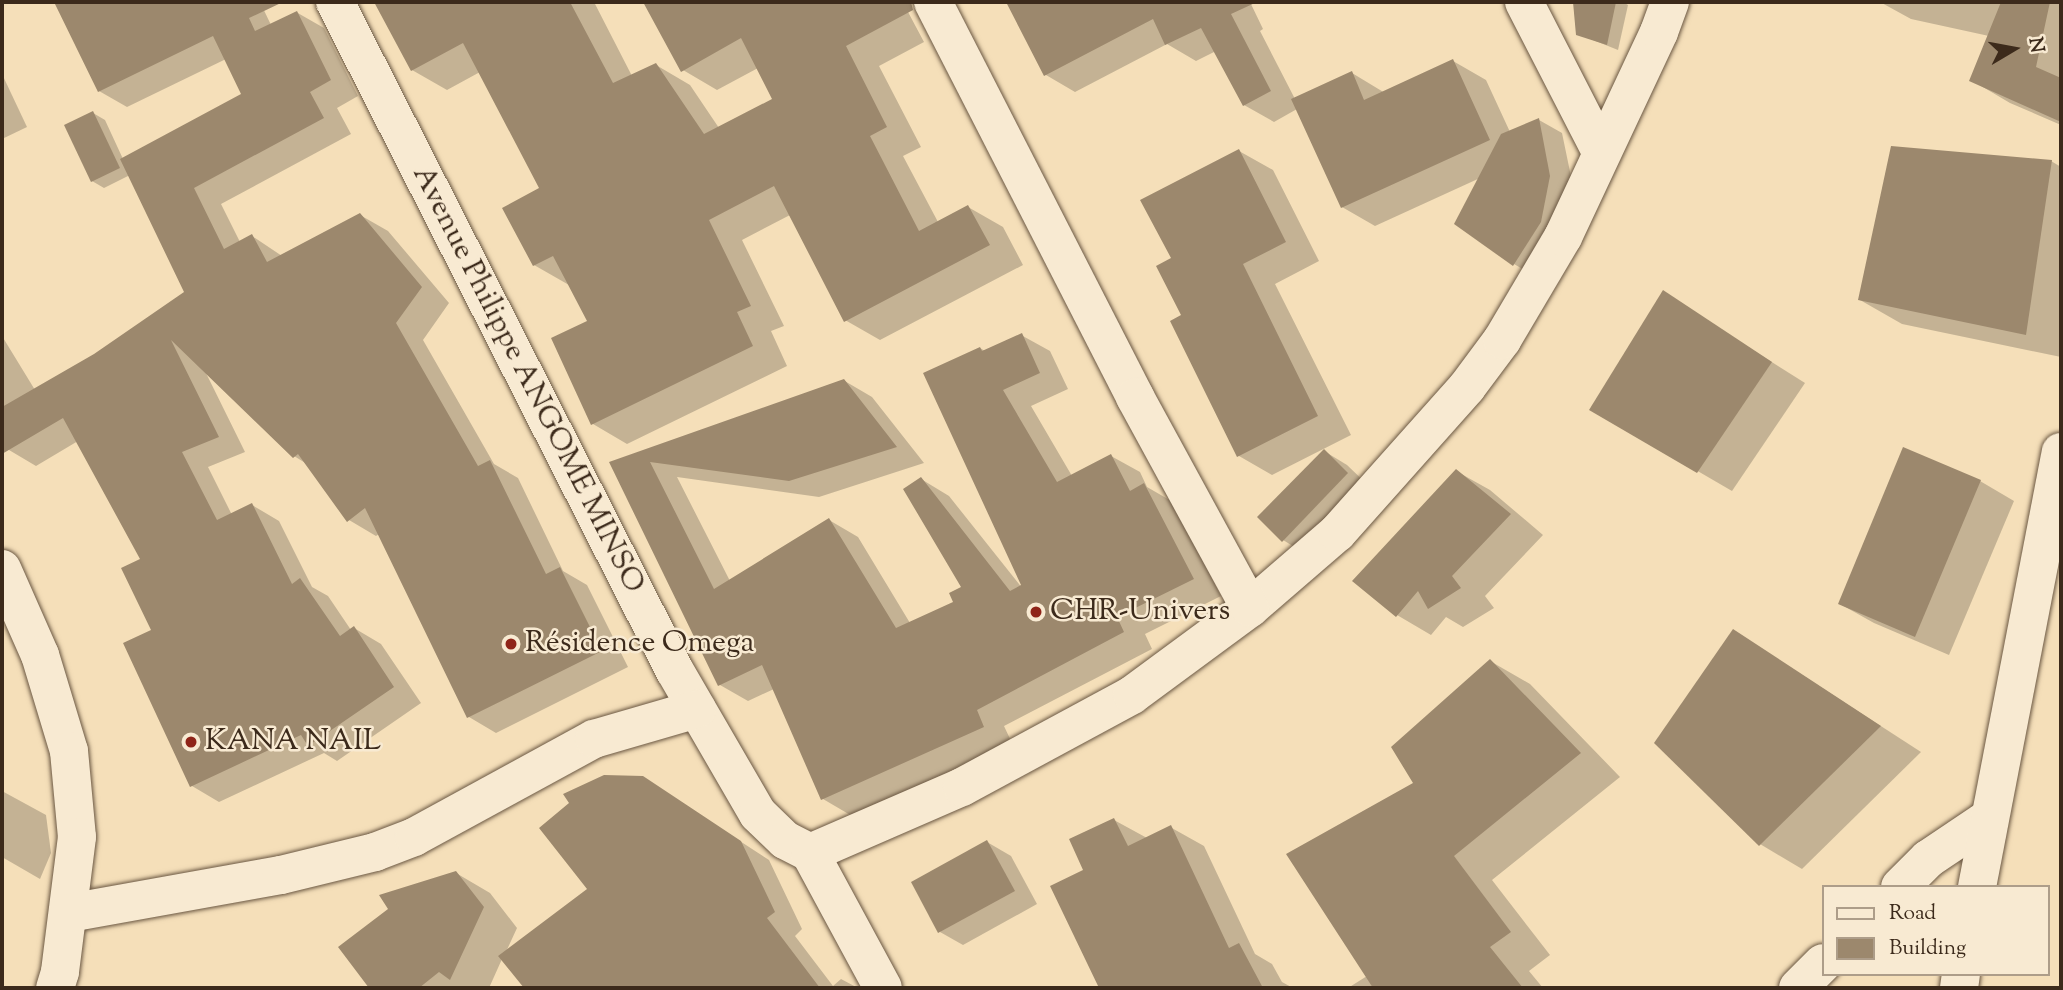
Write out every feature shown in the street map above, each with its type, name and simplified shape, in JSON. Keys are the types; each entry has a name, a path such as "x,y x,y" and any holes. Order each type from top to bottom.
{"street":[{"name":"Avenue Philippe ANGOME MINSO","path":"335,2 675,671 758,814 785,840 810,853"},
{"path":"933,2 1135,397 1250,608"},
{"path":"1524,2 1601,152"},
{"path":"883,988 810,853 962,787 1132,695 1250,608 1336,533 1467,387 1502,340 1563,237 1659,32 1670,2"},
{"path":"1977,885 2061,452"},
{"path":"2,569 40,655 69,751 77,837 69,913 55,988"},
{"path":"69,913 281,875 375,852 414,837 594,739 697,709"},
{"path":"1902,885 1928,859 1989,818"},
{"path":"1798,988 1822,963"}],"building":[{"path":"54,2 283,2 249,18 255,31 297,11 331,80 310,92 324,118 194,188 224,249 252,234 267,262 360,213 422,287 396,323 478,466 490,460 546,574 560,567 602,651 467,718 365,508 347,522 298,454 293,458 171,340 219,437 182,452 217,520 252,503 292,584 300,578 340,636 354,626 394,687 308,746 301,735 190,787 123,643 151,630 121,568 140,559 63,418 2,454 2,407 94,354 184,292 120,159 241,94 213,36 98,92"},
{"path":"374,2 570,2 613,83 656,63 704,134 772,99 741,38 681,72 643,2 911,2 913,10 846,46 887,127 870,136 919,231 968,205 990,245 844,322 774,186 709,220 751,306 737,312 753,346 591,425 551,338 587,321 553,256 533,266 502,208 539,188 463,43 411,71"},
{"path":"1006,2 1257,2 1231,14 1271,91 1243,106 1201,28 1165,45 1153,19 1044,76"},
{"path":"1573,2 1616,2 1607,45 1576,35"},
{"path":"2001,2 2050,2 2036,67 2061,78 2061,122 1969,81"},
{"path":"1453,59 1490,140 1341,208 1291,99 1352,71 1364,100"},
{"path":"93,111 120,168 91,182 64,125"},
{"path":"1539,118 1550,176 1541,222 1513,266 1454,224 1501,134"},
{"path":"1891,146 2052,160 2026,335 1858,300"},
{"path":"1239,149 1286,242 1243,264 1318,416 1237,457 1170,321 1181,315 1156,266 1171,258 1140,200"},
{"path":"1663,290 1772,362 1697,473 1589,410"},
{"path":"1022,333 1040,373 1003,390 1057,482 1111,454 1130,491 1144,483 1194,579 1117,617 1124,632 977,710 984,727 821,800 762,665 718,686 609,462 844,379 897,447 789,481 650,462 714,589 829,518 896,628 953,602 949,593 961,587 903,489 921,477 1010,591 1021,585 923,373 980,347 982,351"},
{"path":"1903,447 1981,480 1915,637 1838,604"},
{"path":"1324,449 1348,473 1282,542 1257,517"},
{"path":"1456,469 1511,514 1452,576 1461,588 1428,609 1418,591 1396,617 1352,581"},
{"path":"1733,629 1881,726 1759,846 1654,743"},
{"path":"1490,659 1581,753 1454,856 1511,932 1490,947 1523,988 1373,988 1286,854 1413,783 1391,747"},
{"path":"604,775 643,776 741,841 775,912 767,918 820,988 524,988 498,956 587,889 539,828 569,803 563,794"},
{"path":"1114,818 1128,846 1171,825 1229,948 1239,943 1263,988 1099,988 1050,886 1083,870 1069,839"},
{"path":"987,840 1015,891 938,933 911,882"},
{"path":"456,871 484,907 450,980 439,972 419,988 369,988 338,947 388,909 379,895"}],"place":[{"name":"CHR-Univers","path":"1036,612"},
{"name":"Résidence Omega","path":"511,644"},
{"name":"KANA NAIL","path":"191,742"}]}
